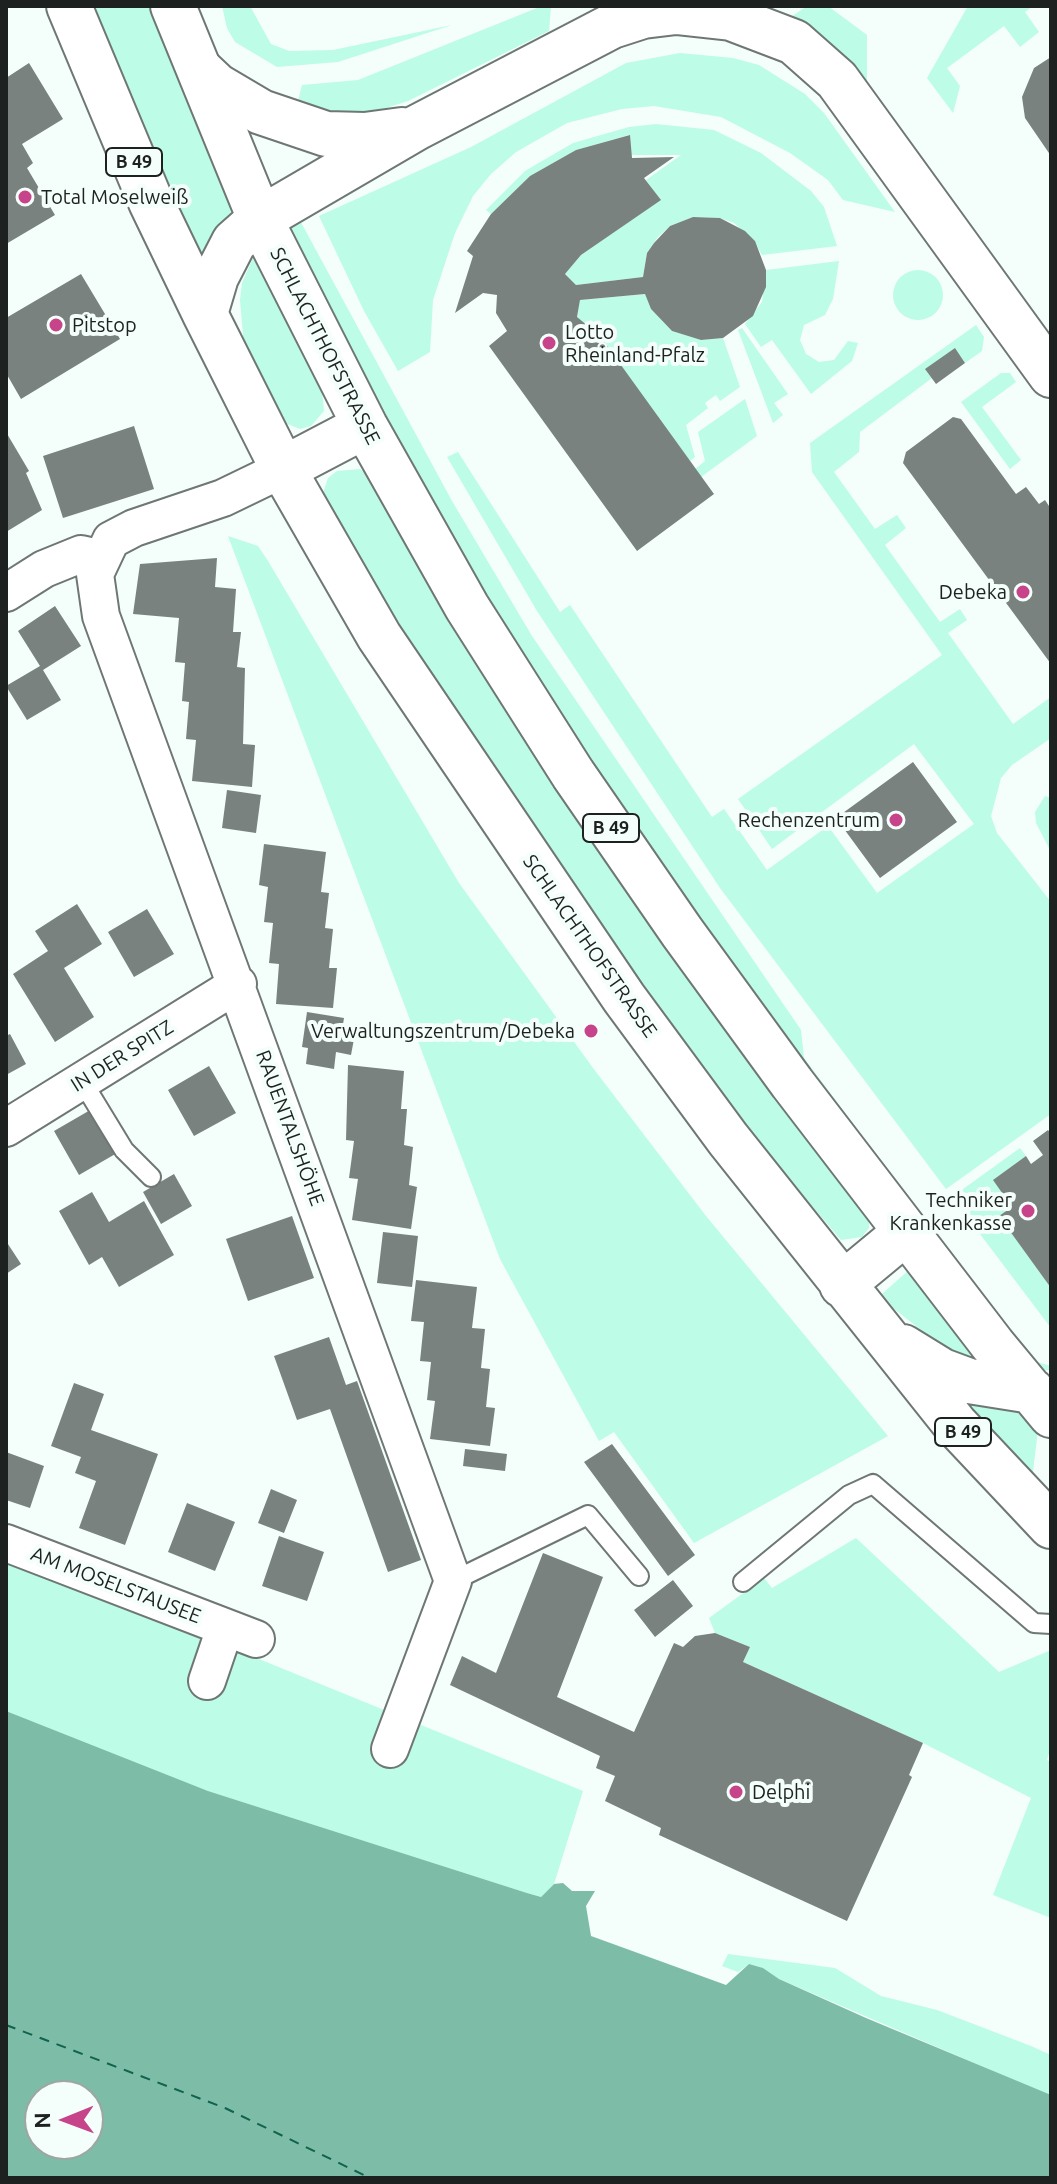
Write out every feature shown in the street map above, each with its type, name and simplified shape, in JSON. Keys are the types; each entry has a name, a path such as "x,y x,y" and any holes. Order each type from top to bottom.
{"main road":[{"name":"SCHLACHTHOFSTRASSE","path":"69,6 151,202 205,314 283,469 379,636 624,998 842,1285 955,1424 1051,1526"},
{"name":"SCHLACHTHOFSTRASSE","path":"173,6 260,219 365,426 467,607 573,774 700,957 906,1232 1045,1399"},
{"path":"260,219 416,128 600,32 643,16 703,14 774,32 814,58 859,106 1051,375"},
{"path":"200,70 217,86 261,112 326,134 365,135 416,128"},
{"name":"SCHLACHTHOFSTRASSE","path":"205,314 216,277 234,242 260,219"},
{"path":"283,469 365,426"},
{"path":"842,1285 906,1232"},
{"path":"881,1333 942,1371 969,1381 1045,1399"}],"street":[{"path":"6,593 44,569 81,554 99,558 111,540 134,528 223,498 283,469"},
{"name":"RAUENTALSHÖHE","path":"99,558 95,574 101,616 238,984 453,1581"},
{"name":"IN DER SPITZ","path":"6,1128 238,984"},
{"name":"AM MOSELSTAUSEE","path":"6,1543 240,1633 207,1681"},
{"path":"390,1749 453,1581"}],"lane":[{"path":"82,1081 124,1150 151,1177"},
{"path":"743,1582 849,1495 873,1484 1034,1623 1051,1624"},
{"path":"453,1581 588,1515 639,1576"}],"shaded area":[{"path":"88,6 150,6 236,214 212,236 197,264"},
{"path":"222,6 250,6 271,44 289,51 333,50 452,25 338,62 277,67 235,42 227,28"},
{"path":"542,6 551,6 549,31 408,101 364,115 296,109 302,85 358,80"},
{"path":"807,6 828,6 867,35 867,88 822,38 791,17"},
{"path":"968,6 1033,6 1025,12 1039,32 1020,47 1004,26 947,68 960,86 953,113 927,78"},
{"path":"680,53 733,58 759,65 805,94 824,113 895,212 843,200 828,180 790,153 721,117 654,106 622,109 567,123 516,152 491,174 473,196 455,233 433,300 430,352 398,371 364,311 319,216 471,147 626,63"},
{"path":"656,124 714,130 761,153 811,191 824,207 837,246 762,255 754,241 734,223 720,218 693,217 670,226 658,237 647,253 643,277 576,285 565,274 581,255 660,200 646,180 681,155 631,155 629,135 576,150 530,176 491,214 486,210 525,171 573,143 629,127"},
{"path":"297,215 452,501 532,636 801,1030 804,1058 1030,1360 1051,1366 1051,1370 1036,1370 799,1061 586,760 426,505 284,222"},
{"path":"255,253 322,390 324,411 311,426 300,429 280,421 244,346 240,300 242,283"},
{"path":"839,261 833,299 825,315 804,325 800,340 806,354 819,362 834,360 848,341 858,343 852,361 811,394 772,340 761,347 745,324 762,302 766,270"},
{"path":"908,271 928,271 942,285 942,305 928,319 908,319 894,305 894,285"},
{"path":"645,294 651,309 672,331 701,340 723,338 740,387 720,401 716,395 705,403 708,408 686,425 695,457 690,461 577,317 580,300"},
{"path":"976,325 984,337 982,351 965,363 955,349 926,370 932,378 860,432 859,452 834,472 875,529 897,515 906,528 885,545 940,622 960,609 967,620 948,633 1013,724 1051,697 1051,738 1012,765 1001,778 991,816 997,833 1051,902 1051,1114 946,1189 720,888 537,611 447,457 458,452 560,612 570,605 712,817 724,809 767,870 828,826 877,893 974,824 914,744 772,849 738,799 942,655 812,472 810,443"},
{"path":"742,328 788,394 774,403 783,415 773,423 738,330"},
{"path":"1001,373 1010,373 1016,382 982,407 1021,460 1010,469 961,402"},
{"path":"745,399 757,436 701,477 695,469 705,461 698,432"},
{"path":"360,469 368,474 869,1217 869,1228 862,1237 841,1240 767,1153 505,808 320,502 328,478 337,471"},
{"path":"228,536 258,546 459,883 593,1068 706,1216 888,1436 694,1543 614,1432 599,1441 500,1259"},
{"path":"1045,796 1051,798 1051,852 1036,823 1035,812"},
{"path":"1020,1148 1026,1156 994,1180 1012,1207 1000,1216 1051,1288 1051,1328 952,1197"},
{"path":"910,1269 979,1361 972,1364 935,1341 893,1308 882,1294"},
{"path":"953,1394 1013,1401 1038,1430 1032,1480"},
{"path":"856,1538 999,1672 1051,1650 1051,1747 1047,1760 1051,1762 1051,1918 993,1895 1031,1798 923,1743 743,1662 750,1647 715,1633 709,1618 764,1578 772,1588"},
{"path":"6,1556 583,1791 554,1884 541,1897 527,1893 208,1791 6,1711"},
{"path":"6,1711 208,1791 527,1893 541,1897 554,1884 563,1883 572,1891 595,1891 586,1906 591,1936 726,1985 749,1964 763,1968 779,1979 866,2018 1051,2095 1051,2178 6,2178"},
{"path":"728,1954 835,1968 881,1996 937,2010 1031,2046 1051,2055 1051,2096 779,1979 763,1968 749,1964 738,1972 722,1966"}],"building":[{"path":"1051,57 1051,156 1025,118 1022,97 1034,68"},
{"path":"29,63 63,119 22,144 33,163 27,168 55,215 6,244 6,78"},
{"name":"Lotto Rheinland-Pfalz","path":"630,135 632,158 674,157 644,178 661,200 581,255 565,274 576,285 643,277 647,253 654,243 670,226 693,217 720,218 745,231 755,241 766,270 766,287 753,316 723,338 701,340 672,331 651,309 645,294 580,300 577,317 600,336 714,494 637,551 489,346 507,331 496,313 497,295 483,293 455,313 473,256 467,251 491,214 530,176 576,150"},
{"path":"81,274 120,339 21,399 6,373 6,318"},
{"path":"955,348 965,363 936,384 925,369"},
{"name":"Debeka","path":"953,417 961,419 1016,494 1026,487 1039,504 1045,500 1051,509 1051,664 903,463 906,452"},
{"path":"134,426 154,489 63,518 43,456"},
{"path":"6,432 29,471 26,473 42,510 6,532"},
{"path":"217,558 215,587 236,589 233,632 241,632 237,667 245,668 243,744 255,745 252,787 192,781 196,740 186,739 189,702 182,701 185,663 175,662 179,618 133,614 140,564"},
{"path":"55,606 81,646 43,670 61,700 27,720 6,686 40,666 18,631"},
{"name":"Rechenzentrum","path":"913,762 957,822 880,878 836,818"},
{"path":"227,790 261,795 256,833 222,828"},
{"path":"264,844 326,852 321,892 329,893 325,928 333,929 329,968 337,968 333,1008 276,1004 279,964 269,963 273,923 264,922 268,887 259,885"},
{"path":"77,904 102,944 64,968 94,1017 55,1042 13,974 48,951 35,931"},
{"path":"147,909 174,954 134,977 108,932"},
{"path":"307,1012 344,1018 341,1037 354,1039 351,1055 336,1052 334,1069 306,1064 308,1048 302,1047"},
{"path":"10,1034 26,1064 6,1075 6,1036"},
{"path":"348,1065 404,1071 401,1109 407,1109 404,1145 413,1147 409,1185 417,1187 411,1229 352,1220 358,1179 349,1178 354,1141 346,1140"},
{"path":"209,1066 236,1113 194,1136 168,1090"},
{"path":"92,1109 117,1153 79,1175 54,1131"},
{"name":"Techniker Krankenkasse","path":"1048,1130 1051,1134 1051,1288 999,1216 1012,1207 993,1180 1026,1156 1031,1164 1043,1155 1033,1141"},
{"path":"174,1174 192,1206 161,1224 143,1192"},
{"path":"92,1192 109,1222 144,1201 174,1255 119,1287 102,1257 89,1265 59,1211"},
{"path":"292,1216 314,1278 248,1301 226,1239"},
{"path":"383,1232 418,1236 412,1287 377,1283"},
{"path":"6,1241 21,1264 6,1274"},
{"path":"416,1280 477,1287 472,1328 485,1329 481,1368 490,1369 486,1407 495,1408 490,1446 430,1439 435,1401 427,1400 431,1362 420,1361 424,1322 411,1321"},
{"path":"329,1337 346,1385 357,1381 421,1560 388,1572 330,1409 297,1420 274,1356"},
{"path":"74,1383 104,1394 91,1430 158,1454 125,1545 79,1528 96,1481 75,1473 81,1457 51,1446"},
{"path":"612,1444 695,1555 668,1576 584,1462"},
{"path":"465,1449 507,1454 505,1471 463,1466"},
{"path":"6,1452 44,1466 30,1508 6,1500"},
{"path":"271,1489 297,1500 284,1533 258,1523"},
{"path":"187,1503 235,1522 215,1571 168,1552"},
{"path":"279,1536 324,1552 307,1601 262,1586"},
{"path":"543,1553 603,1577 557,1697 634,1732 674,1643 683,1647 695,1636 715,1633 750,1647 743,1662 923,1743 909,1775 912,1777 847,1921 659,1835 661,1828 605,1801 615,1776 596,1768 600,1756 450,1685 462,1656 496,1673"},
{"path":"673,1580 693,1606 655,1637 634,1610"}],"ferry route":[{"path":"6,2025 225,2108 370,2178"}],"place":[{"name":"Total Moselweiß","path":"25,197"},
{"name":"Pitstop","path":"56,325"},
{"name":"Lotto Rheinland-Pfalz","path":"549,343"},
{"name":"Debeka","path":"1023,592"},
{"name":"Rechenzentrum","path":"896,820"},
{"name":"Verwaltungszentrum/Debeka","path":"591,1031"},
{"name":"Techniker Krankenkasse","path":"1028,1211"},
{"name":"Delphi","path":"736,1792"}]}
